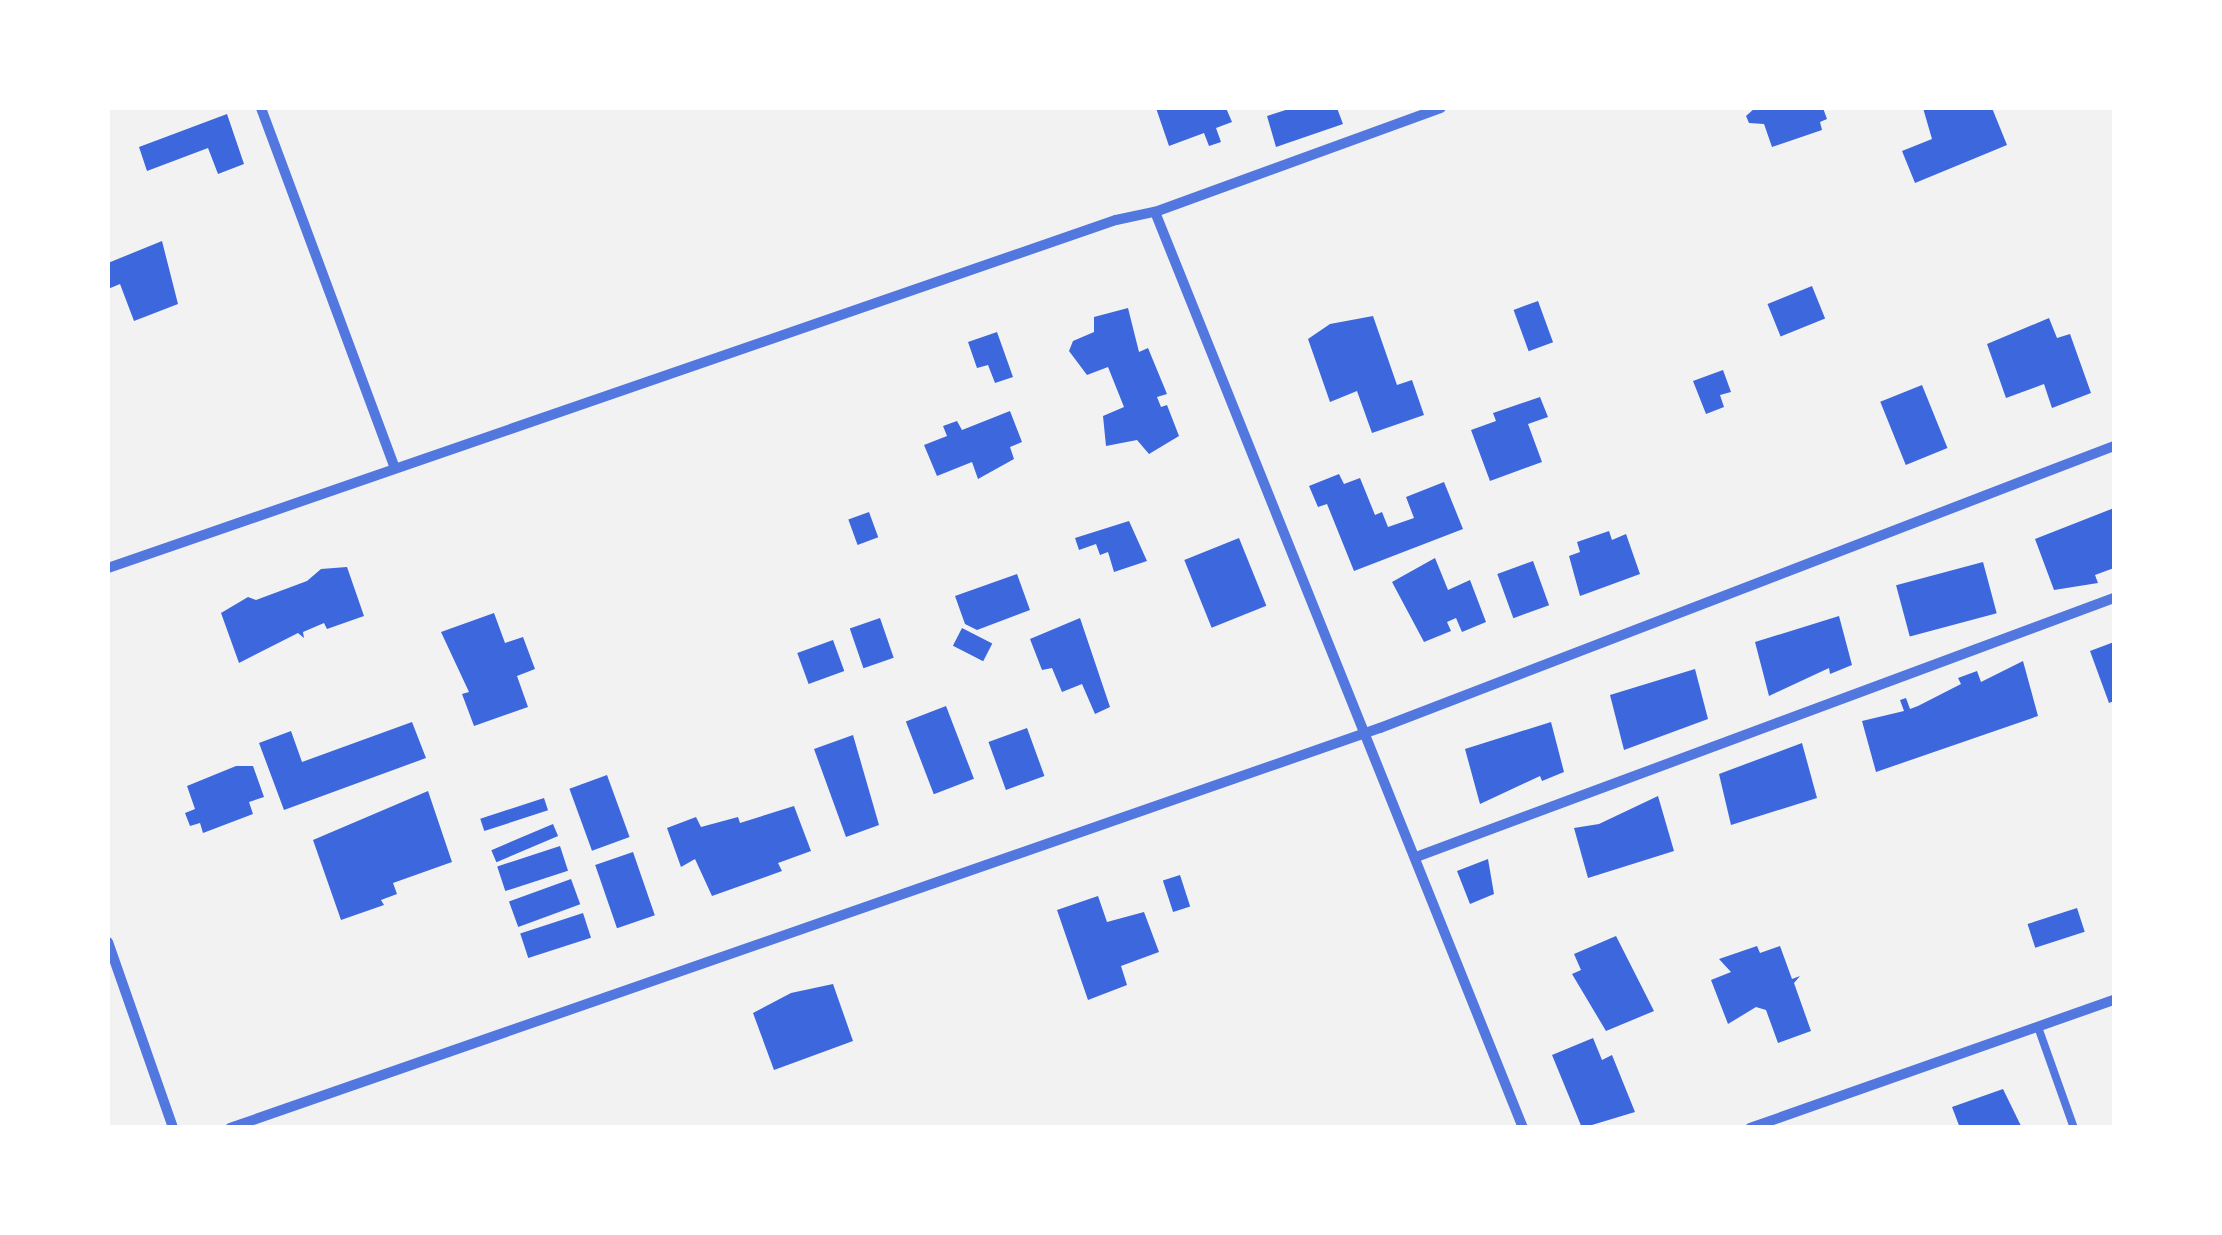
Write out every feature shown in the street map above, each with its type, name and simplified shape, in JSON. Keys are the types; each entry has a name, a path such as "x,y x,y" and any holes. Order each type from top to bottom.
{"street":[{"path":"262,108 395,468"},
{"path":"108,568 1116,220 1155,212 1441,108"},
{"path":"1155,212 1523,1128"},
{"path":"230,1128 1364,732 2114,446"},
{"path":"1416,857 2114,598"},
{"path":"108,942 173,1128"},
{"path":"1750,1128 2114,1000"}],"lane":[{"path":"2038,1026 2074,1128"}],"building":[{"path":"1156,108 1226,108 1232,122 1216,128 1221,142 1209,146 1204,133 1169,146"},
{"path":"1292,108 1337,108 1343,124 1276,147 1267,116"},
{"path":"1755,108 1823,108 1827,119 1820,122 1822,130 1772,147 1764,124 1749,123 1746,116"},
{"path":"1923,108 1992,108 2007,145 1915,183 1902,151 1932,139"},
{"path":"227,114 244,164 218,174 208,148 147,171 139,147"},
{"path":"162,241 178,304 134,321 120,284 108,289 108,263"},
{"path":"1812,286 1825,318 1781,336 1767,304"},
{"path":"1538,301 1553,342 1529,351 1514,310"},
{"path":"1128,308 1139,352 1148,348 1167,394 1157,397 1161,407 1167,405 1179,436 1149,454 1137,440 1106,446 1103,416 1124,407 1108,367 1087,375 1069,351 1073,341 1094,332 1094,317"},
{"path":"1373,316 1397,385 1412,380 1424,415 1372,433 1357,391 1330,402 1308,339 1330,324"},
{"path":"2049,318 2057,338 2070,334 2091,393 2052,408 2044,384 2006,398 1987,344"},
{"path":"997,332 1013,377 995,383 988,365 977,368 968,342"},
{"path":"1723,370 1731,392 1720,395 1724,407 1706,414 1693,381"},
{"path":"1922,385 1947,448 1906,465 1880,402"},
{"path":"1540,397 1548,417 1528,424 1542,462 1490,481 1471,430 1496,421 1493,413"},
{"path":"1010,411 1022,442 1010,447 1014,459 978,479 972,462 937,476 924,445 947,436 943,426 957,421 962,430"},
{"path":"1339,474 1344,484 1360,478 1375,515 1382,512 1388,527 1414,518 1406,497 1444,482 1463,529 1354,571 1327,504 1318,507 1309,486"},
{"path":"2114,508 2114,568 2095,575 2098,583 2054,590 2035,539"},
{"path":"869,512 878,537 858,545 848,520"},
{"path":"1129,521 1147,561 1114,572 1108,552 1100,555 1096,544 1079,550 1075,538"},
{"path":"1609,531 1612,540 1626,534 1640,574 1580,596 1569,556 1580,552 1577,542"},
{"path":"1239,538 1266,606 1212,628 1184,560"},
{"path":"1435,558 1448,590 1470,580 1486,622 1462,632 1456,618 1447,622 1451,631 1424,642 1392,582"},
{"path":"1533,561 1549,605 1513,618 1497,574"},
{"path":"1983,562 1997,613 1910,636 1896,585"},
{"path":"347,567 364,616 327,629 324,623 303,632 304,638 298,633 239,663 221,613 248,597 256,600 307,581 321,569"},
{"path":"1017,574 1030,610 977,630 965,624 955,596"},
{"path":"494,613 505,643 523,637 535,669 517,676 528,707 474,726 462,694 469,692 441,632"},
{"path":"1839,616 1852,665 1830,674 1829,668 1769,696 1755,642"},
{"path":"880,618 894,658 863,668 850,628"},
{"path":"1080,618 1110,707 1095,714 1082,684 1062,692 1052,668 1042,670 1030,639"},
{"path":"962,628 992,643 983,661 953,646"},
{"path":"833,640 844,671 809,684 797,653"},
{"path":"2114,642 2114,701 2109,703 2090,651"},
{"path":"2023,661 2038,716 1876,772 1862,721 1904,711 1900,700 1906,698 1910,709 1918,706 1961,684 1958,678 1977,671 1981,682"},
{"path":"1695,669 1708,719 1624,750 1610,695"},
{"path":"946,706 974,779 934,794 906,721"},
{"path":"412,722 426,758 284,810 259,743 291,731 302,762"},
{"path":"1551,722 1564,772 1542,781 1540,776 1480,804 1465,749"},
{"path":"1027,728 1044,776 1006,790 988,742"},
{"path":"853,735 879,825 846,837 814,749"},
{"path":"1802,743 1817,798 1731,825 1719,774"},
{"path":"236,766 253,766 264,797 249,802 253,814 203,833 200,823 190,826 185,813 195,809 187,786"},
{"path":"607,775 630,837 592,851 569,789"},
{"path":"428,791 452,862 393,883 397,894 381,900 384,905 341,920 313,840"},
{"path":"1658,796 1674,851 1588,878 1574,828 1599,824"},
{"path":"544,798 548,810 484,831 480,819"},
{"path":"794,806 811,851 778,863 782,871 712,896 695,859 681,867 667,828 696,817 701,827 738,817 740,823"},
{"path":"553,824 558,836 496,862 491,850"},
{"path":"560,846 568,871 505,891 497,866"},
{"path":"633,852 655,915 617,928 595,865"},
{"path":"1488,859 1494,894 1470,904 1457,871"},
{"path":"1180,875 1190,906 1173,912 1163,881"},
{"path":"571,879 580,904 518,927 509,902"},
{"path":"1098,896 1107,922 1144,912 1159,952 1121,966 1127,985 1088,1000 1057,910"},
{"path":"2077,908 2085,932 2035,948 2028,924"},
{"path":"583,913 591,938 528,958 520,933"},
{"path":"1616,936 1654,1011 1606,1031 1572,974 1581,970 1574,954"},
{"path":"1757,946 1760,953 1780,946 1792,979 1800,976 1794,983 1811,1031 1778,1043 1766,1010 1756,1007 1728,1024 1711,980 1731,972 1719,959"},
{"path":"833,984 853,1041 774,1070 753,1013 791,993"},
{"path":"1593,1038 1602,1060 1612,1055 1635,1112 1582,1128 1552,1055"},
{"path":"2003,1089 2022,1128 1960,1128 1952,1107"}]}
